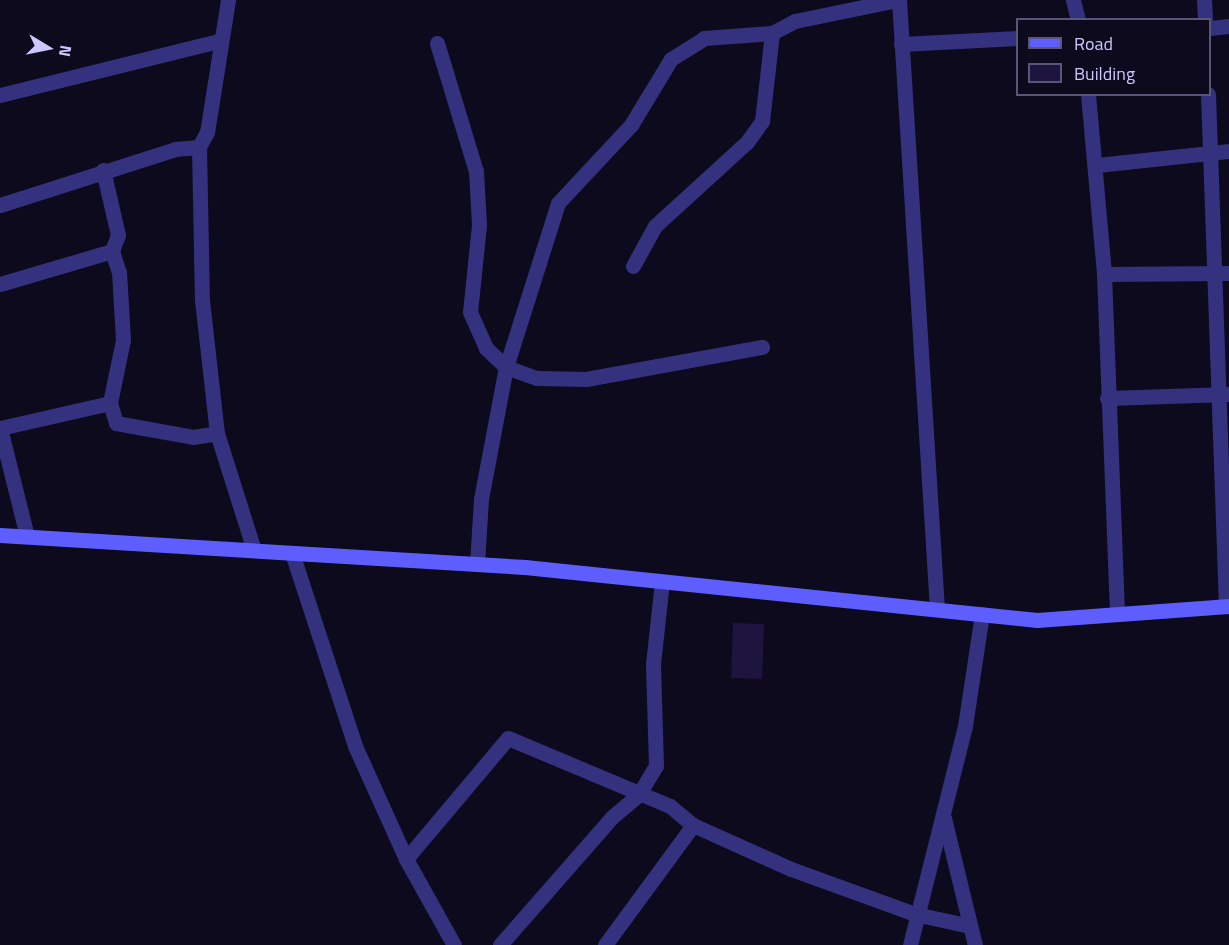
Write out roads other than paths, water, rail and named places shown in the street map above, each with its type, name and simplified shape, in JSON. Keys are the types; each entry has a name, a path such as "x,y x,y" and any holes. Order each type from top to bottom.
{"street":[{"path":"228,0 218,41 207,132 199,147 202,300 217,433 254,550"},
{"path":"477,564 481,499 506,367 558,203 631,125 671,59 704,38 772,33 795,21 898,0 937,609"},
{"path":"1073,0 1078,18"},
{"path":"1204,0 1205,18"},
{"path":"1211,28 1229,26"},
{"path":"633,266 655,226 747,142 762,121 772,33"},
{"path":"901,44 1016,38"},
{"path":"0,95 218,41"},
{"path":"437,43 476,171 479,225 470,312 486,348 506,367 537,378 586,379 762,347"},
{"path":"1088,96 1097,165 1104,274 1117,614"},
{"path":"0,535 477,564 1037,620 1227,606 1223,394 1213,274 1212,153 1208,96"},
{"path":"0,205 103,170 199,147"},
{"path":"1097,165 1229,152"},
{"path":"103,170 118,235 112,251 119,272 123,340 110,403 116,423 193,437 217,433"},
{"path":"0,284 112,251"},
{"path":"1104,274 1229,273"},
{"path":"1107,398 1223,394"},
{"path":"27,537 0,428 110,403"},
{"path":"292,553 355,746 406,859 454,945"},
{"path":"500,945 612,817 639,794 656,766 653,664 662,581"},
{"path":"910,945 915,914 965,726 982,614"},
{"path":"406,859 508,738 670,806 693,825 791,869 915,914 970,926"},
{"path":"943,815 975,945"},
{"path":"605,945 693,825"}]}
